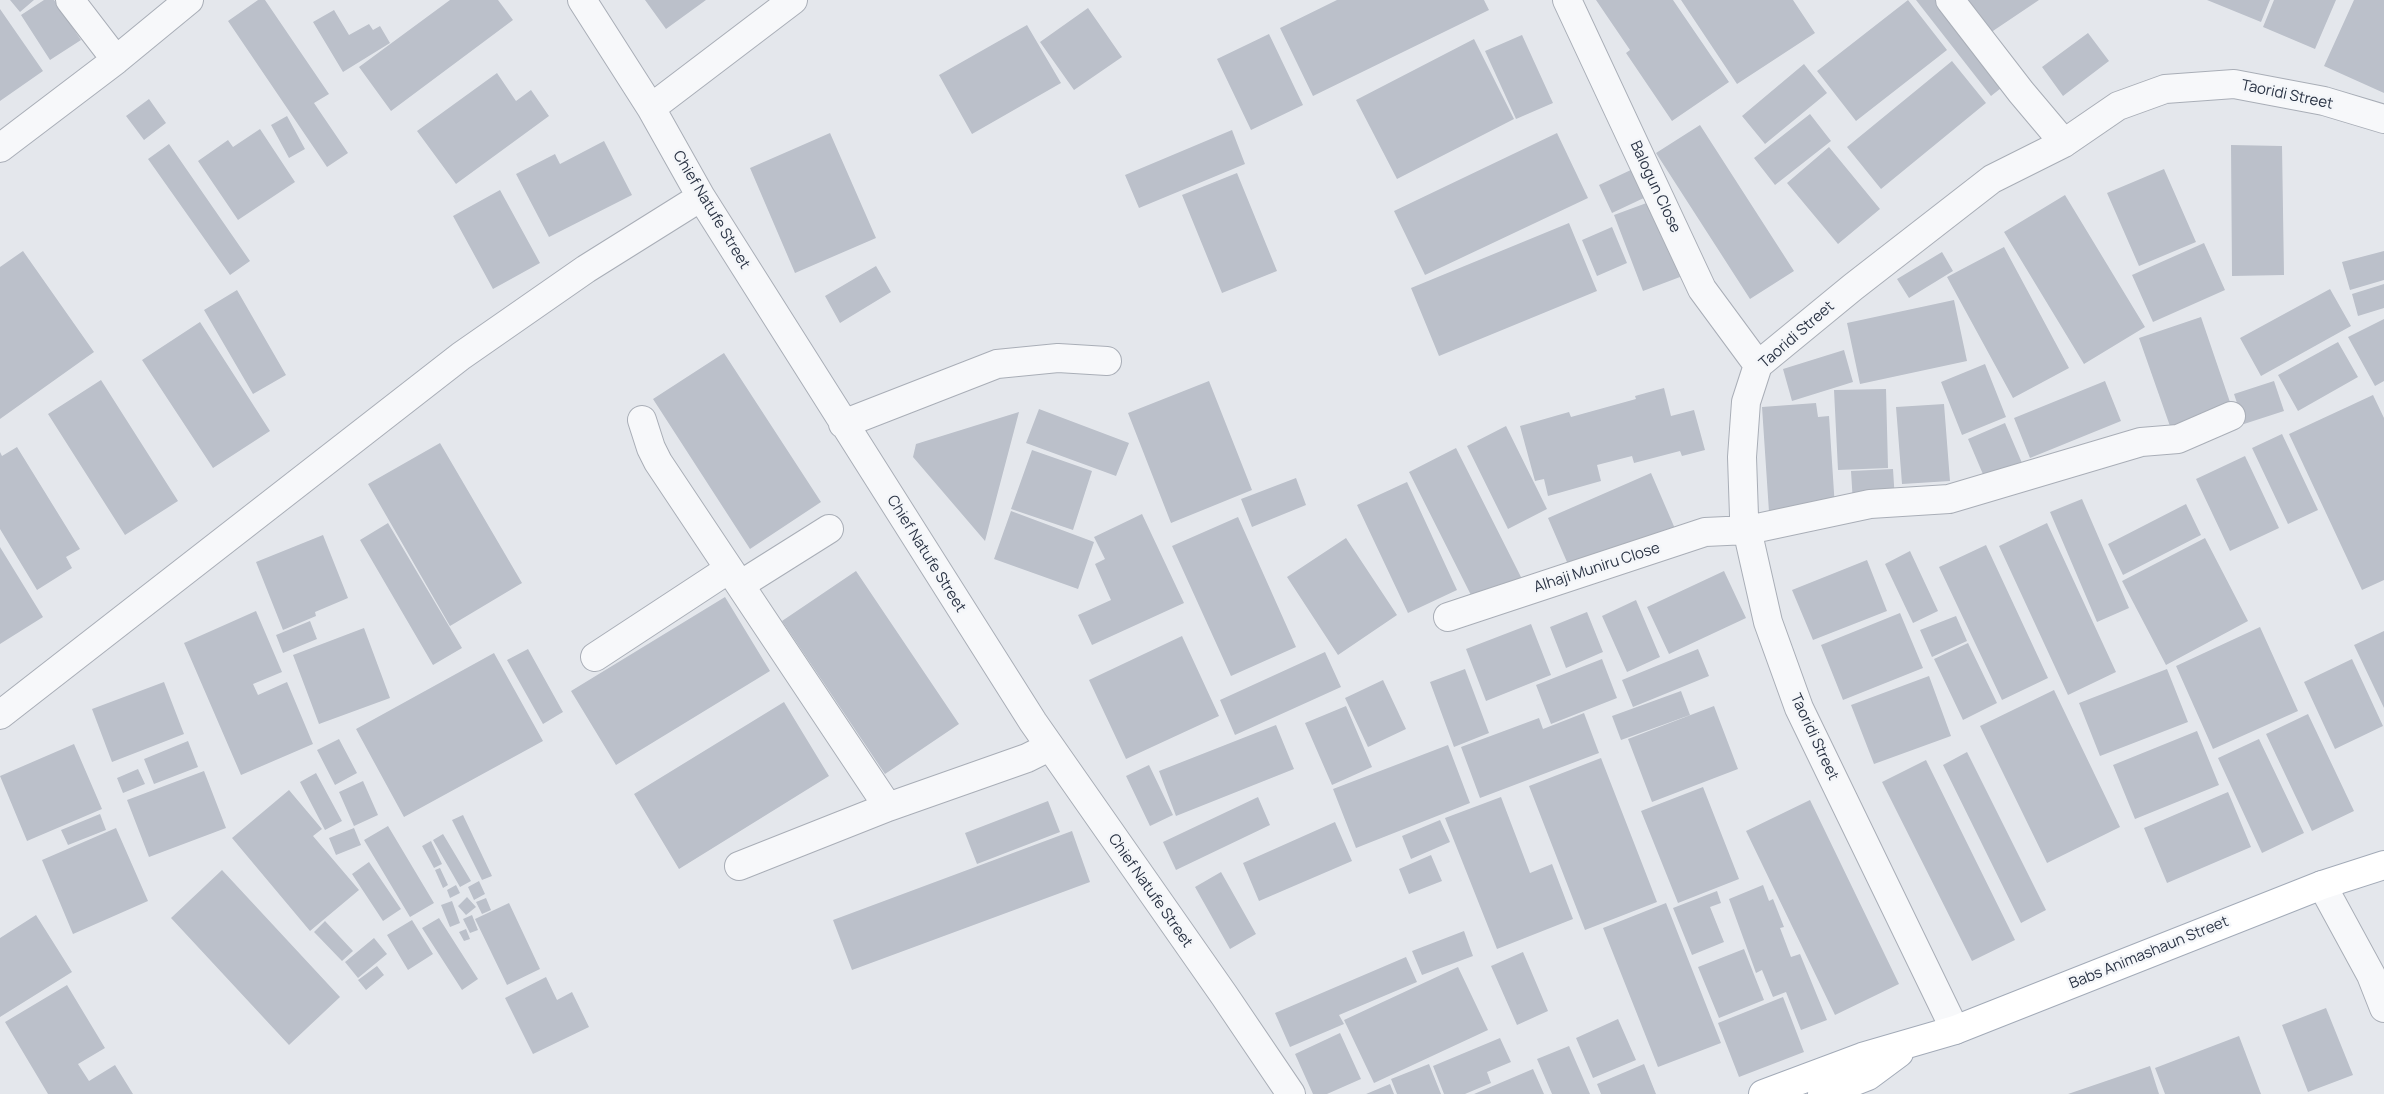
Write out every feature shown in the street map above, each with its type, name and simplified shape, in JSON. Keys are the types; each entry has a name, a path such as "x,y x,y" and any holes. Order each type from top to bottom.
{"main road":[{"name":"Babs Animashaun Street","path":"1822,1094 1868,1076 1915,1042 1954,1030 2322,885 2384,864"},
{"name":"Babs Animashaun Street","path":"1763,1094 1868,1076"}],"street":[{"path":"70,0 116,60"},
{"path":"0,148 116,60 189,0"},
{"name":"Chief Natufe Street","path":"582,0 651,108 702,198 843,424 1049,747 1224,995 1290,1094"},
{"path":"651,108 793,0"},
{"name":"Balogun Close","path":"1566,0 1702,289 1758,365"},
{"path":"1950,0 2021,92 2064,142"},
{"name":"Taoridi Street","path":"1954,1030 1799,708 1768,622 1744,516 1742,458 1746,402 1758,365 1853,287 1992,179 2064,142 2118,106 2165,89 2234,84 2324,101 2384,120"},
{"path":"0,715 461,356 586,269 702,198"},
{"path":"843,424 997,364 1058,358 1107,361"},
{"name":"Alhaji Muniru Close","path":"1448,617 1705,532 1748,530 1870,504 1949,500 2142,442 2178,439 2231,416"},
{"path":"642,420 651,448 658,462 888,807"},
{"path":"595,657 735,577 829,528"},
{"path":"739,866 888,807 1027,758 1049,747"},
{"path":"2322,885 2371,976 2384,1008"}],"building":[{"path":"10,0 34,0 20,12"},
{"path":"44,0 54,0 81,40 50,60 21,15"},
{"path":"258,0 265,0 329,94 314,103 348,153 327,167 228,21"},
{"path":"450,0 498,0 513,20 391,111 359,67"},
{"path":"645,0 706,0 666,29"},
{"path":"1337,0 1484,0 1489,10 1313,96 1280,28"},
{"path":"1596,0 1673,0 1729,82 1672,121 1626,53 1630,50"},
{"path":"1681,0 1793,0 1815,33 1737,84"},
{"path":"1908,0 1947,50 1856,121 1817,71"},
{"path":"1916,0 1948,0 2010,81 1991,96"},
{"path":"1955,0 2039,0 1981,39"},
{"path":"2207,0 2270,0 2261,22"},
{"path":"2274,0 2336,0 2315,49 2263,27"},
{"path":"2354,0 2384,0 2384,93 2324,66"},
{"path":"1088,8 1122,57 1074,90 1040,42"},
{"path":"0,9 43,71 0,101"},
{"path":"334,10 349,35 369,24 373,30 380,26 390,43 343,72 313,22"},
{"path":"1027,25 1061,83 972,134 939,75"},
{"path":"2088,33 2109,61 2063,96 2042,67"},
{"path":"1269,34 1303,105 1251,130 1217,59"},
{"path":"1522,35 1553,103 1516,119 1485,51"},
{"path":"1474,39 1514,119 1397,179 1356,100"},
{"path":"1952,61 1986,103 1881,189 1847,147"},
{"path":"1804,64 1827,93 1765,144 1742,116"},
{"path":"497,73 516,101 531,90 549,116 456,184 417,131"},
{"path":"149,99 166,123 144,140 126,116"},
{"path":"1810,114 1831,141 1775,185 1754,158"},
{"path":"287,116 305,149 289,158 271,125"},
{"path":"1700,125 1794,271 1750,299 1656,153"},
{"path":"260,129 295,182 238,220 198,161 228,140 233,147"},
{"path":"1232,130 1245,164 1139,208 1125,175"},
{"path":"830,133 876,238 795,273 750,168"},
{"path":"1557,133 1588,198 1425,275 1394,211"},
{"path":"604,141 632,195 549,237 516,174 555,154 560,164"},
{"path":"169,144 250,261 230,275 148,159"},
{"path":"2231,145 2282,146 2284,275 2232,276"},
{"path":"1829,147 1880,209 1838,244 1787,183"},
{"path":"1635,168 1648,196 1612,213 1599,185"},
{"path":"2164,169 2196,242 2139,266 2107,193"},
{"path":"1237,173 1277,271 1222,293 1182,195"},
{"path":"500,190 540,263 493,289 453,216"},
{"path":"2065,195 2145,327 2084,364 2004,232"},
{"path":"1652,201 1680,277 1643,291 1614,215"},
{"path":"1569,223 1597,291 1439,356 1411,288"},
{"path":"1612,227 1627,263 1597,276 1582,240"},
{"path":"2204,243 2225,290 2153,322 2132,275"},
{"path":"2004,247 2069,368 2013,398 1947,277"},
{"path":"23,251 94,352 0,419 0,267"},
{"path":"2384,251 2384,280 2350,290 2342,262"},
{"path":"1942,252 1953,271 1909,298 1897,279"},
{"path":"876,266 891,292 840,323 825,296"},
{"path":"2384,284 2384,308 2358,316 2352,294"},
{"path":"2330,289 2351,326 2261,376 2240,338"},
{"path":"237,290 286,375 253,394 204,310"},
{"path":"1954,300 1967,361 1860,384 1847,323"},
{"path":"2201,317 2232,408 2171,429 2139,338"},
{"path":"2384,319 2384,381 2375,386 2348,337"},
{"path":"200,322 270,431 213,468 142,360"},
{"path":"2338,342 2358,377 2298,411 2278,375"},
{"path":"1844,350 1853,382 1792,401 1783,369"},
{"path":"724,353 821,502 750,549 653,399"},
{"path":"1985,364 2006,417 1962,435 1941,382"},
{"path":"101,380 178,501 125,535 48,414"},
{"path":"1209,381 1252,490 1171,523 1128,413"},
{"path":"2105,381 2121,421 2030,458 2014,418"},
{"path":"2274,381 2284,411 2244,424 2234,394"},
{"path":"1664,388 1671,416 1694,410 1705,450 1682,456 1680,451 1634,463 1632,456 1597,465 1601,481 1548,496 1544,479 1535,481 1520,426 1569,412 1571,417 1636,399 1635,396"},
{"path":"1886,389 1888,468 1838,470 1834,390"},
{"path":"2373,395 2384,418 2384,580 2362,590 2289,434"},
{"path":"1816,403 1818,417 1829,416 1835,508 1769,512 1762,407"},
{"path":"1944,404 1950,481 1902,484 1896,407"},
{"path":"1039,409 1129,443 1116,476 1026,443"},
{"path":"1019,412 985,541 913,457 916,444"},
{"path":"2005,423 2022,463 1985,479 1968,439"},
{"path":"1506,426 1547,509 1508,529 1467,446"},
{"path":"2282,434 2318,510 2288,524 2252,448"},
{"path":"440,443 522,583 450,626 368,484"},
{"path":"17,447 80,549 66,557 72,568 37,590 0,529 0,452 2,456"},
{"path":"1456,448 1522,579 1475,603 1409,472"},
{"path":"1032,450 1092,471 1073,530 1011,509"},
{"path":"2245,456 2279,528 2230,551 2196,479"},
{"path":"1893,469 1895,501 1853,503 1851,471"},
{"path":"1651,473 1676,531 1573,576 1548,518"},
{"path":"1296,478 1306,505 1252,527 1241,499"},
{"path":"1407,482 1457,590 1408,613 1357,505"},
{"path":"2082,499 2129,608 2097,622 2050,512"},
{"path":"2186,504 2201,535 2123,575 2108,544"},
{"path":"1011,511 1094,542 1078,589 994,559"},
{"path":"1142,514 1184,603 1092,645 1078,615 1111,600 1095,564 1105,559 1094,537"},
{"path":"1238,517 1296,647 1231,676 1172,546"},
{"path":"388,523 462,648 433,665 360,540"},
{"path":"2047,523 2116,672 2068,695 1999,546"},
{"path":"323,535 348,598 315,612 316,616 283,630 256,562"},
{"path":"1346,538 1397,615 1338,655 1287,577"},
{"path":"2205,538 2248,621 2166,665 2122,581"},
{"path":"1986,545 2048,678 2002,700 1939,567"},
{"path":"0,547 43,617 0,644"},
{"path":"1910,551 1938,611 1913,623 1885,564"},
{"path":"1867,560 1887,611 1813,640 1792,590"},
{"path":"856,571 959,724 885,774 782,621"},
{"path":"1724,571 1746,618 1669,654 1647,607"},
{"path":"725,597 770,671 616,765 571,691"},
{"path":"1636,600 1660,657 1627,672 1602,616"},
{"path":"256,611 282,672 253,684 258,695 287,682 313,744 241,775 184,643"},
{"path":"1587,612 1603,652 1566,668 1550,627"},
{"path":"1900,613 1923,668 1843,700 1821,645"},
{"path":"1956,616 1967,641 1932,657 1920,630"},
{"path":"310,621 317,639 283,653 276,635"},
{"path":"1531,624 1551,675 1486,701 1466,649"},
{"path":"2260,627 2298,711 2213,749 2176,666"},
{"path":"364,628 390,698 319,724 293,655"},
{"path":"2384,631 2384,708 2354,645"},
{"path":"1182,636 1219,716 1126,759 1089,680"},
{"path":"1968,643 1997,703 1963,720 1934,659"},
{"path":"528,649 563,712 543,724 507,660"},
{"path":"1698,649 1709,676 1633,707 1622,680"},
{"path":"1325,652 1341,687 1235,735 1220,700"},
{"path":"494,653 543,741 404,817 356,729"},
{"path":"1602,659 1617,698 1551,724 1536,685"},
{"path":"2352,659 2383,726 2335,749 2304,682"},
{"path":"1465,669 1489,733 1454,747 1430,682"},
{"path":"2167,669 2188,722 2100,756 2079,703"},
{"path":"1929,676 1951,736 1874,764 1851,705"},
{"path":"1383,680 1406,729 1368,747 1345,698"},
{"path":"164,682 184,734 112,762 92,709"},
{"path":"2054,690 2120,827 2047,863 1980,726"},
{"path":"1681,691 1690,715 1621,740 1612,716"},
{"path":"784,702 829,776 679,869 634,794"},
{"path":"1346,706 1372,767 1332,785 1305,723"},
{"path":"1714,706 1738,769 1652,802 1628,739"},
{"path":"1584,713 1599,753 1480,798 1461,747 1539,718 1543,729"},
{"path":"2308,714 2354,811 2312,831 2266,734"},
{"path":"1276,725 1294,769 1176,816 1159,771"},
{"path":"2197,731 2219,785 2135,819 2113,765"},
{"path":"339,739 357,773 335,785 317,750"},
{"path":"2259,739 2304,833 2262,853 2218,758"},
{"path":"188,741 198,767 154,784 144,759"},
{"path":"74,744 102,809 27,841 0,776"},
{"path":"1448,745 1470,803 1356,848 1333,789"},
{"path":"1967,752 2046,910 2021,923 1943,765"},
{"path":"1601,758 1657,902 1585,930 1529,786"},
{"path":"1926,760 2015,940 1972,961 1882,782"},
{"path":"1149,765 1173,815 1150,826 1126,776"},
{"path":"138,769 145,784 123,793 117,778"},
{"path":"204,771 226,828 149,857 127,800"},
{"path":"316,773 342,821 325,830 300,782"},
{"path":"363,781 378,815 354,826 339,792"},
{"path":"1703,787 1739,879 1678,903 1641,811"},
{"path":"289,790 322,829 313,836 359,890 310,931 232,838"},
{"path":"2228,792 2251,847 2167,883 2144,828"},
{"path":"1258,797 1270,825 1176,870 1163,842"},
{"path":"1501,797 1530,873 1552,864 1573,919 1497,949 1445,818"},
{"path":"1810,800 1899,984 1835,1015 1746,831"},
{"path":"1048,801 1060,832 977,864 965,833"},
{"path":"100,814 106,830 68,845 61,830"},
{"path":"463,815 492,876 482,880 452,820"},
{"path":"1440,820 1450,842 1411,859 1402,836"},
{"path":"1335,822 1352,861 1259,901 1243,863"},
{"path":"388,826 434,903 410,917 364,840"},
{"path":"116,828 148,901 73,934 42,860"},
{"path":"354,828 361,845 336,855 329,838"},
{"path":"1072,831 1090,882 852,970 833,920"},
{"path":"443,834 471,881 460,887 433,840"},
{"path":"431,841 442,864 434,868 422,846"},
{"path":"1431,855 1442,881 1409,894 1399,869"},
{"path":"369,862 401,909 383,921 352,874"},
{"path":"440,868 448,885 443,888 435,870"},
{"path":"222,870 340,997 289,1045 171,918"},
{"path":"1221,872 1256,934 1230,949 1195,887"},
{"path":"479,881 485,894 474,900 468,887"},
{"path":"456,885 460,893 450,898 447,890"},
{"path":"1763,885 1769,901 1773,899 1784,927 1780,928 1791,957 1800,954 1827,1020 1801,1030 1786,992 1773,997 1762,970 1756,973 1729,899"},
{"path":"1717,891 1721,903 1710,907 1724,942 1692,955 1673,908"},
{"path":"467,897 476,907 466,915 458,906"},
{"path":"486,898 491,910 482,914 476,902"},
{"path":"452,901 460,923 450,927 441,905"},
{"path":"509,903 540,969 507,985 475,919"},
{"path":"1666,903 1721,1043 1658,1067 1603,928"},
{"path":"36,915 72,972 0,1017 0,938"},
{"path":"472,915 478,930 470,933 463,919"},
{"path":"439,918 478,979 462,990 422,928"},
{"path":"412,920 433,954 408,970 387,935"},
{"path":"325,921 353,951 342,961 314,932"},
{"path":"466,929 470,939 464,941 459,932"},
{"path":"1464,931 1473,956 1422,975 1412,951"},
{"path":"374,938 387,954 358,978 345,962"},
{"path":"1744,949 1764,1000 1719,1018 1698,967"},
{"path":"1523,952 1548,1011 1517,1025 1491,966"},
{"path":"1406,957 1417,982 1339,1015 1344,1024 1290,1047 1275,1013"},
{"path":"377,966 384,975 366,990 358,980"},
{"path":"1458,967 1488,1030 1374,1083 1344,1020"},
{"path":"546,977 557,1000 572,992 589,1027 533,1054 505,998"},
{"path":"67,985 105,1048 78,1064 89,1081 115,1065 133,1094 48,1094 5,1022"},
{"path":"1783,997 1804,1052 1739,1077 1718,1023"},
{"path":"2326,1008 2353,1075 2308,1092 2282,1025"},
{"path":"1618,1019 1636,1060 1593,1078 1576,1038"},
{"path":"1340,1033 1361,1079 1327,1094 1313,1094 1295,1054"},
{"path":"2239,1036 2261,1094 2165,1094 2155,1068"},
{"path":"1500,1038 1511,1062 1487,1072 1491,1083 1465,1094 1444,1094 1433,1066"},
{"path":"1569,1046 1590,1094 1552,1094 1537,1059"},
{"path":"1429,1064 1441,1094 1397,1094 1391,1079"},
{"path":"1644,1064 1656,1094 1601,1094 1597,1084"},
{"path":"2150,1066 2159,1094 2068,1094"},
{"path":"1533,1069 1544,1094 1474,1094"},
{"path":"1390,1084 1394,1094 1366,1094"}]}
